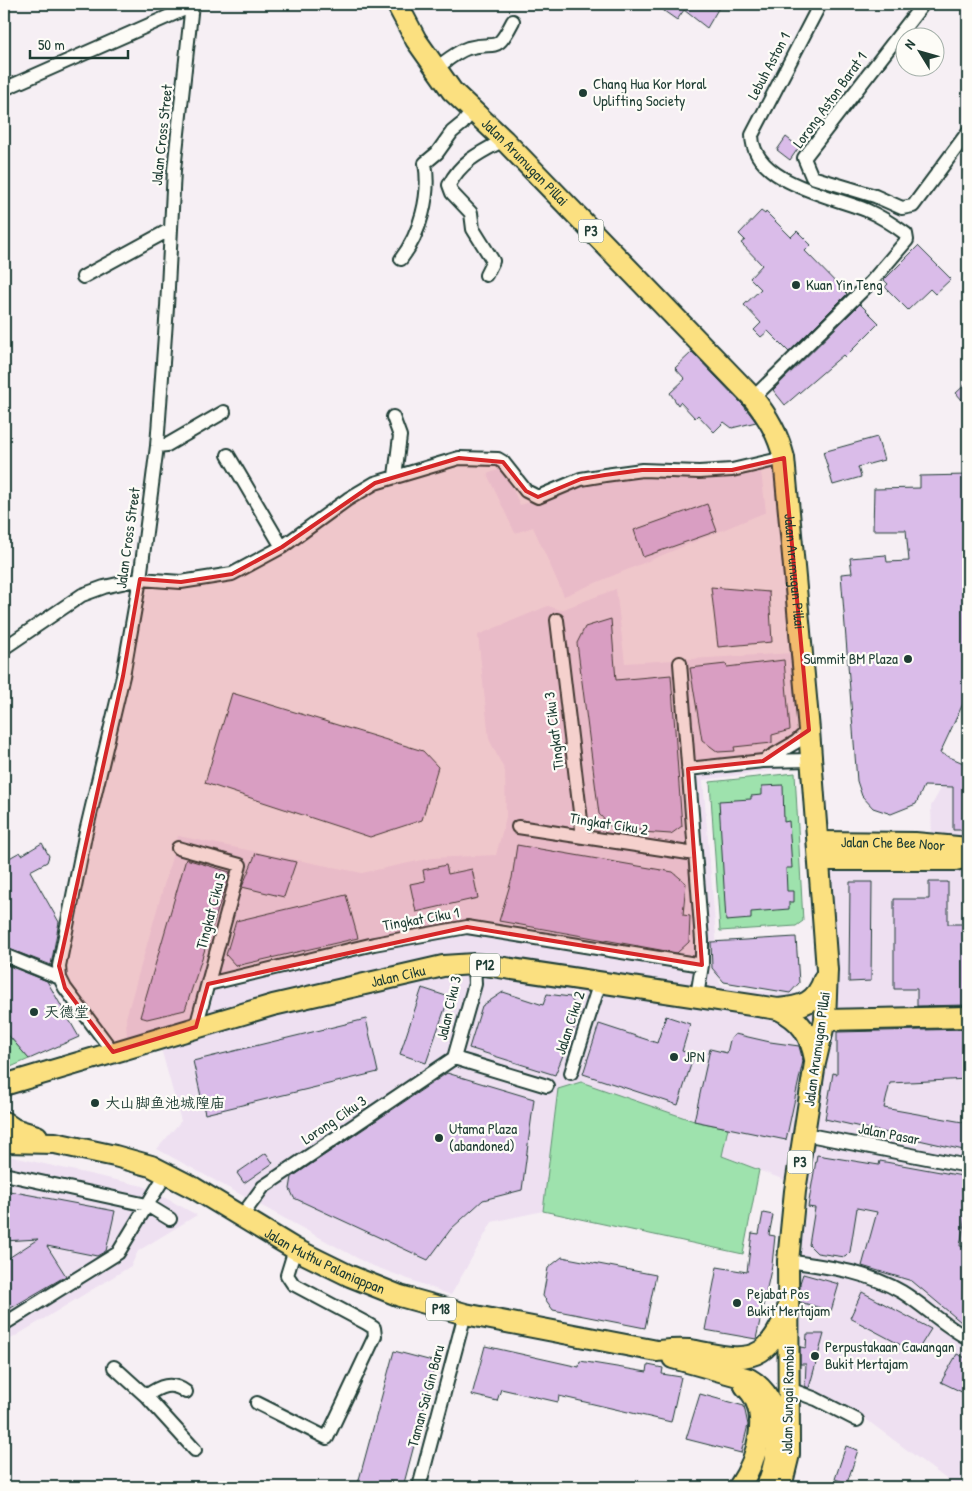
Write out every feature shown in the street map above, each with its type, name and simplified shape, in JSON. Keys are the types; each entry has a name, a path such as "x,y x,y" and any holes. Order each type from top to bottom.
{"main road":[{"name":"Jalan Arumugan Pillai","path":"397,4 416,40 435,69 472,111 504,140 753,398 766,414 778,436 784,458 809,730 827,970 825,1020 815,1063 804,1134 788,1261 787,1313"},
{"name":"Jalan Che Bee Noor","path":"819,851 915,843 968,848"},
{"name":"Jalan Che Bee Noor","path":"819,851 955,860 968,857"},
{"name":"Jalan Ciku","path":"26,1077 273,1005 443,966 474,964 778,1009"},
{"path":"778,1009 793,1008 810,1002 821,990 827,970"},
{"path":"778,1009 790,1015 804,1027 811,1042 815,1063"},
{"path":"825,1020 968,1017"},
{"path":"4,1097 11,1088 26,1077"},
{"name":"P12","path":"4,1085 26,1077"},
{"path":"4,1122 14,1129 55,1143"},
{"name":"Jalan Muthu Palaniappan","path":"4,1142 55,1143 130,1160 166,1174 295,1249 383,1291 464,1314 657,1351 683,1362 731,1373 760,1386 768,1395 775,1414 776,1445 782,1458"},
{"name":"Jalan Muthu Palaniappan","path":"657,1351 686,1350 733,1357 755,1354 776,1336 787,1313"},
{"name":"Jalan Sungai Rambai","path":"781,1487 789,1389 787,1313"},
{"path":"731,1373 750,1390 757,1401 760,1417 756,1453 740,1487"},
{"path":"789,1389 802,1425 803,1447 793,1487"},
{"name":"Jalan Sungai Rambai","path":"767,1487 782,1458"}],"street":[{"name":"Lebuh Aston 1","path":"753,398 872,281 907,240 906,234 868,211 804,190 778,174 756,156 752,145 752,134 820,4"},
{"name":"Lorong Aston Barat 1","path":"923,4 804,158 812,177 875,196 902,208 912,206 968,132"},
{"path":"4,89 192,5"},
{"name":"Jalan Cross Street","path":"60,978 58,966 85,836 124,676 140,580 157,446 174,170 192,5"},
{"path":"435,69 467,48 497,45 505,37 513,21"},
{"path":"401,259 416,236 420,220 424,201 424,164 437,153 446,138 472,111"},
{"path":"486,275 493,261 473,229 470,213 452,193 449,185 461,166 471,158 504,140"},
{"path":"83,276 171,229"},
{"path":"157,446 167,445 224,412"},
{"path":"393,417 400,436 395,476"},
{"path":"228,455 282,547"},
{"path":"4,648 82,594 104,587 140,580 181,582 232,574 282,547 348,499 375,483 459,458 498,459 508,466 526,491 538,497 581,479 605,475 642,470 699,472 732,470 784,458"},
{"name":"Tingkat Ciku 3","path":"557,620 583,837"},
{"path":"680,663 702,940 702,965 697,996"},
{"path":"762,761 796,742 809,730"},
{"path":"688,769 762,761 811,760"},
{"name":"Tingkat Ciku 2","path":"518,827 695,854"},
{"name":"Tingkat Ciku 5","path":"178,848 240,864 196,1028"},
{"name":"Tingkat Ciku 1","path":"208,984 374,944 467,926 702,965"},
{"path":"4,956 60,978 71,996 113,1052"},
{"name":"Jalan Ciku 3","path":"454,1058 475,984 474,964"},
{"name":"Jalan Ciku 2","path":"570,1073 600,982"},
{"path":"454,1058 547,1086"},
{"name":"Lorong Ciku 3","path":"241,1217 263,1187 454,1058"},
{"name":"Jalan Pasar","path":"804,1134 968,1166"},
{"path":"4,1174 147,1205 170,1219"},
{"path":"4,1324 118,1253 166,1174"},
{"path":"257,1403 327,1438 375,1336 374,1328 293,1284 287,1275 295,1249"},
{"path":"788,1261 850,1270 880,1281 903,1293 968,1338"},
{"name":"Taman Sai Gin Baru","path":"419,1487 464,1314"},
{"path":"114,1367 146,1396 195,1450"},
{"path":"146,1396 159,1387 168,1385 178,1386 186,1392"},
{"path":"789,1389 816,1399 857,1420"}],"highlighted area":[{"path":"459,458 503,462 526,491 538,497 581,479 605,475 642,470 732,470 784,458 809,730 763,761 688,769 702,965 467,927 208,984 196,1027 113,1052 65,988 59,966 123,676 140,579 181,582 232,574 282,547 375,483"}],"shaded area":[{"path":"503,468 520,505 622,476 717,479 761,472 766,512 564,596 533,527 515,533 487,474"},
{"path":"616,589 625,663 792,653 798,767 703,780 720,984 743,990 812,994 820,985 815,838 932,839 931,806 942,787 968,787 968,1487 957,1487 848,1406 799,1388 797,1273 809,1189 721,1156 728,1128 558,1089 543,1211 492,1222 451,1295 368,1264 157,1149 181,1121 162,1052 146,1036 127,1039 126,1018 178,836 362,873 432,858 496,855 506,817 505,771 489,739 478,635 548,606 561,610"},
{"path":"4,1155 143,1186 197,1215 138,1251 131,1266 4,1343"}],"green space":[{"path":"795,773 803,921 796,926 720,931 710,782"},
{"path":"4,1030 29,1059 4,1070"},
{"path":"581,1082 694,1121 728,1128 722,1156 759,1170 743,1254 543,1211 558,1089"}],"building":[{"path":"654,4 721,4 707,28 684,10 677,20"},
{"path":"786,137 799,147 790,160 777,150"},
{"path":"761,211 765,214 766,212 791,237 797,231 811,245 805,251 847,294 789,352 768,331 761,337 754,330 761,323 744,305 761,289 750,278 762,265 741,243 745,240 739,234"},
{"path":"918,246 951,279 935,294 930,289 908,310 885,287 888,284 884,280"},
{"path":"860,304 879,323 845,357 843,355 785,405 773,390"},
{"path":"692,352 744,406 756,422 732,428 724,422 714,432 698,415 695,418 680,402 678,405 670,393 685,379 675,368"},
{"path":"968,382 968,407 956,393"},
{"path":"877,437 884,460 858,467 861,477 833,485 823,452"},
{"path":"968,475 968,693 940,753 968,765 968,830 953,830 953,787 924,786 916,804 891,814 873,808 862,796 857,781 841,574 852,573 850,558 886,555 887,562 909,561 906,530 873,530 874,489 920,488 920,476"},
{"path":"707,504 717,531 643,557 634,530"},
{"path":"711,587 769,592 772,642 718,647"},
{"path":"611,619 616,680 671,675 682,826 671,834 611,827 599,814 577,643 585,627"},
{"path":"784,660 790,730 772,735 772,743 734,747 735,751 718,752 702,740 690,668 726,664 727,667"},
{"path":"232,693 423,751 438,767 422,820 370,837 205,783"},
{"path":"783,785 784,822 789,821 792,868 786,868 787,891 794,891 794,902 789,902 789,909 751,912 751,919 726,921 719,801 751,799 751,796 762,795 762,786"},
{"path":"42,843 49,856 47,862 30,871 59,922 51,965 4,947 4,861 20,852 22,855"},
{"path":"517,845 673,872 686,883 683,915 690,916 689,942 677,953 499,921 512,878"},
{"path":"256,853 296,862 284,897 242,887"},
{"path":"186,859 230,872 185,1010 147,1019 140,1017"},
{"path":"446,865 448,874 472,869 478,898 416,912 410,884 425,881 423,870"},
{"path":"850,882 872,882 871,981 849,982"},
{"path":"929,882 948,882 948,924 968,924 968,1005 917,1006 917,989 894,989 894,899 929,899"},
{"path":"346,895 358,938 236,966 226,955 236,921"},
{"path":"796,937 799,983 790,993 724,982 712,968 711,942"},
{"name":"天德堂","path":"4,964 47,981 79,1037 29,1059 4,1030"},
{"path":"422,988 449,997 426,1063 400,1054"},
{"path":"503,992 543,1005 547,994 570,997 580,1013 555,1075 469,1048 482,1006"},
{"path":"666,1016 690,1024 682,1051 694,1055 678,1105 583,1074 599,1024 657,1043"},
{"path":"366,1019 378,1072 205,1114 193,1061"},
{"path":"968,1029 968,1079 890,1083 884,1108 968,1123 968,1151 825,1119 833,1073 837,1074 837,1032"},
{"path":"735,1034 799,1046 803,1061 786,1140 694,1121 710,1049 727,1053 730,1040"},
{"name":"Utama Plaza (abandoned)","path":"447,1073 534,1099 522,1190 483,1200 451,1229 428,1260 294,1198 290,1189 292,1177"},
{"path":"266,1153 273,1163 244,1183 237,1173"},
{"path":"817,1155 879,1165 880,1161 968,1177 968,1201 960,1246 968,1247 968,1325 961,1322 912,1281 862,1266 877,1212 857,1208 850,1252 845,1257 817,1253 809,1245 815,1208 808,1207"},
{"path":"4,1190 115,1211 106,1251 97,1256 47,1246 66,1276 4,1312 4,1261 38,1239 4,1241"},
{"name":"Pejabat Pos Bukit Mertajam","path":"763,1213 773,1215 769,1235 775,1236 772,1265 756,1339 705,1330 717,1267 747,1272 752,1233 759,1234"},
{"path":"562,1257 656,1275 645,1328 553,1310 543,1296 548,1268"},
{"path":"803,1274 839,1284 831,1311 800,1302 800,1283"},
{"path":"862,1292 931,1329 916,1353 850,1318"},
{"path":"807,1334 824,1334 809,1388 805,1386 806,1364 800,1364 800,1347 806,1348"},
{"path":"485,1346 579,1367 580,1361 647,1372 648,1365 663,1368 662,1374 681,1377 671,1422 559,1396 558,1402 501,1389 497,1401 472,1395"},
{"path":"394,1351 436,1362 403,1487 357,1487"},
{"path":"957,1354 968,1359 968,1395 941,1382"},
{"path":"700,1394 744,1406 748,1425 741,1453 686,1439"},
{"path":"846,1446 858,1450 847,1483 835,1479"}],"place":[{"name":"Chang Hua Kor Moral Uplifting Society","path":"583,93"},
{"name":"Kuan Yin Teng","path":"796,285"},
{"name":"Summit BM Plaza","path":"908,659"},
{"name":"天德堂","path":"34,1012"},
{"name":"JPN","path":"674,1057"},
{"name":"大山脚鱼池城隍庙","path":"95,1103"},
{"name":"Utama Plaza (abandoned)","path":"439,1138"},
{"name":"Pejabat Pos Bukit Mertajam","path":"737,1303"},
{"name":"Perpustakaan Cawangan Bukit Mertajam","path":"815,1356"}]}
